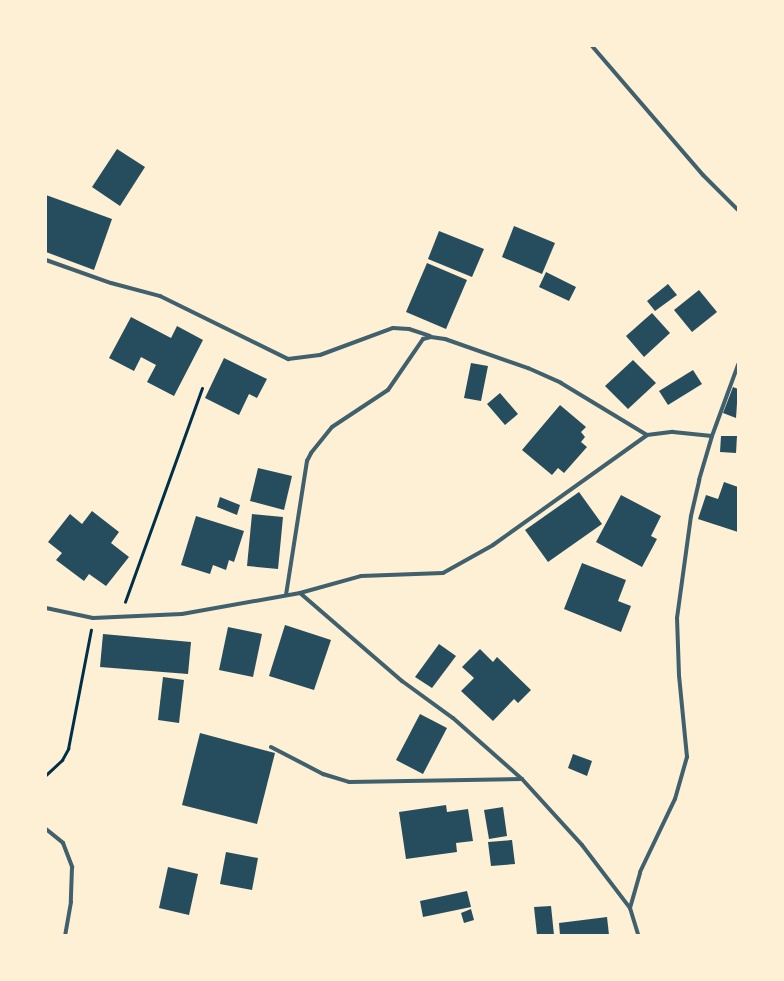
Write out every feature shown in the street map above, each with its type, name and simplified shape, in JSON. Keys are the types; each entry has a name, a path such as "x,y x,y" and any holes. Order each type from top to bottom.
{"street":[{"path":"592,46 703,175 738,210"},
{"path":"46,260 111,283 160,296 288,358 320,355 393,328 409,329 514,363 561,383 647,435"},
{"path":"286,595 308,462 311,453 332,427 388,390 423,339 432,337"},
{"path":"630,908 640,872 675,799 687,756 678,668 677,618 691,516 712,436 738,365"},
{"path":"46,608 93,618 120,618 182,614 300,593 361,576 431,575 453,569 493,545 647,435 673,432 712,436"},
{"path":"300,593 402,681 453,718 522,779 582,845 630,908 638,935"},
{"path":"271,747 323,774 349,782 522,779"},
{"path":"46,829 63,843 72,867 71,902 65,935"}],"path":[{"path":"120,618 202,388"},
{"path":"46,775 62,760 68,749 93,618"}],"building":[{"path":"117,149 145,167 120,206 92,187"},
{"path":"46,195 112,219 94,270 46,252"},
{"path":"514,226 555,243 542,274 502,257"},
{"path":"439,231 484,249 472,277 428,259"},
{"path":"427,263 467,280 446,329 406,312"},
{"path":"546,272 576,287 569,301 539,287"},
{"path":"668,284 677,295 655,311 647,301"},
{"path":"699,290 717,312 692,332 674,310"},
{"path":"652,313 670,333 644,357 626,336"},
{"path":"131,317 171,338 177,326 203,340 174,396 147,382 156,365 141,357 134,371 109,358"},
{"path":"224,358 267,379 257,398 249,394 239,415 205,398"},
{"path":"633,360 656,383 628,409 605,386"},
{"path":"471,363 488,366 481,401 464,398"},
{"path":"693,370 702,384 668,405 659,391"},
{"path":"733,387 738,389 736,418 723,413"},
{"path":"500,393 518,414 505,425 487,404"},
{"path":"560,405 586,427 581,432 585,437 581,442 587,447 564,473 558,468 552,475 522,450"},
{"path":"721,436 737,436 736,453 720,452"},
{"path":"258,468 292,476 284,510 250,501"},
{"path":"724,482 738,487 738,532 698,519 706,495 718,499"},
{"path":"579,492 602,524 548,562 525,530"},
{"path":"621,495 661,516 651,536 657,539 642,567 596,542"},
{"path":"220,497 240,505 237,515 217,507"},
{"path":"92,511 119,532 111,543 129,557 106,586 89,574 84,581 56,560 62,553 48,542 70,514 82,524"},
{"path":"252,514 283,517 278,569 247,566"},
{"path":"196,516 244,531 234,562 229,560 226,570 213,565 210,574 181,565"},
{"path":"582,563 626,580 618,601 631,606 621,632 564,609"},
{"path":"285,625 331,640 314,690 269,676"},
{"path":"228,627 262,634 253,677 219,670"},
{"path":"103,634 191,642 188,674 100,667"},
{"path":"439,644 456,656 432,688 415,677"},
{"path":"480,649 493,662 497,657 531,690 518,703 514,699 493,721 461,691 474,678 462,667"},
{"path":"163,677 184,680 179,723 158,720"},
{"path":"420,714 447,728 423,774 396,760"},
{"path":"200,733 275,753 257,824 182,805"},
{"path":"573,754 592,761 587,776 568,768"},
{"path":"446,805 447,812 468,809 473,841 456,843 457,852 406,859 399,812"},
{"path":"503,807 507,836 489,839 484,810"},
{"path":"512,840 515,864 491,866 488,842"},
{"path":"226,852 258,858 252,890 220,884"},
{"path":"168,867 198,874 189,915 159,908"},
{"path":"467,891 471,907 423,917 420,901"},
{"path":"551,906 554,935 537,935 534,907"},
{"path":"471,909 474,920 464,923 461,913"},
{"path":"607,917 609,935 560,935 559,923"}]}
